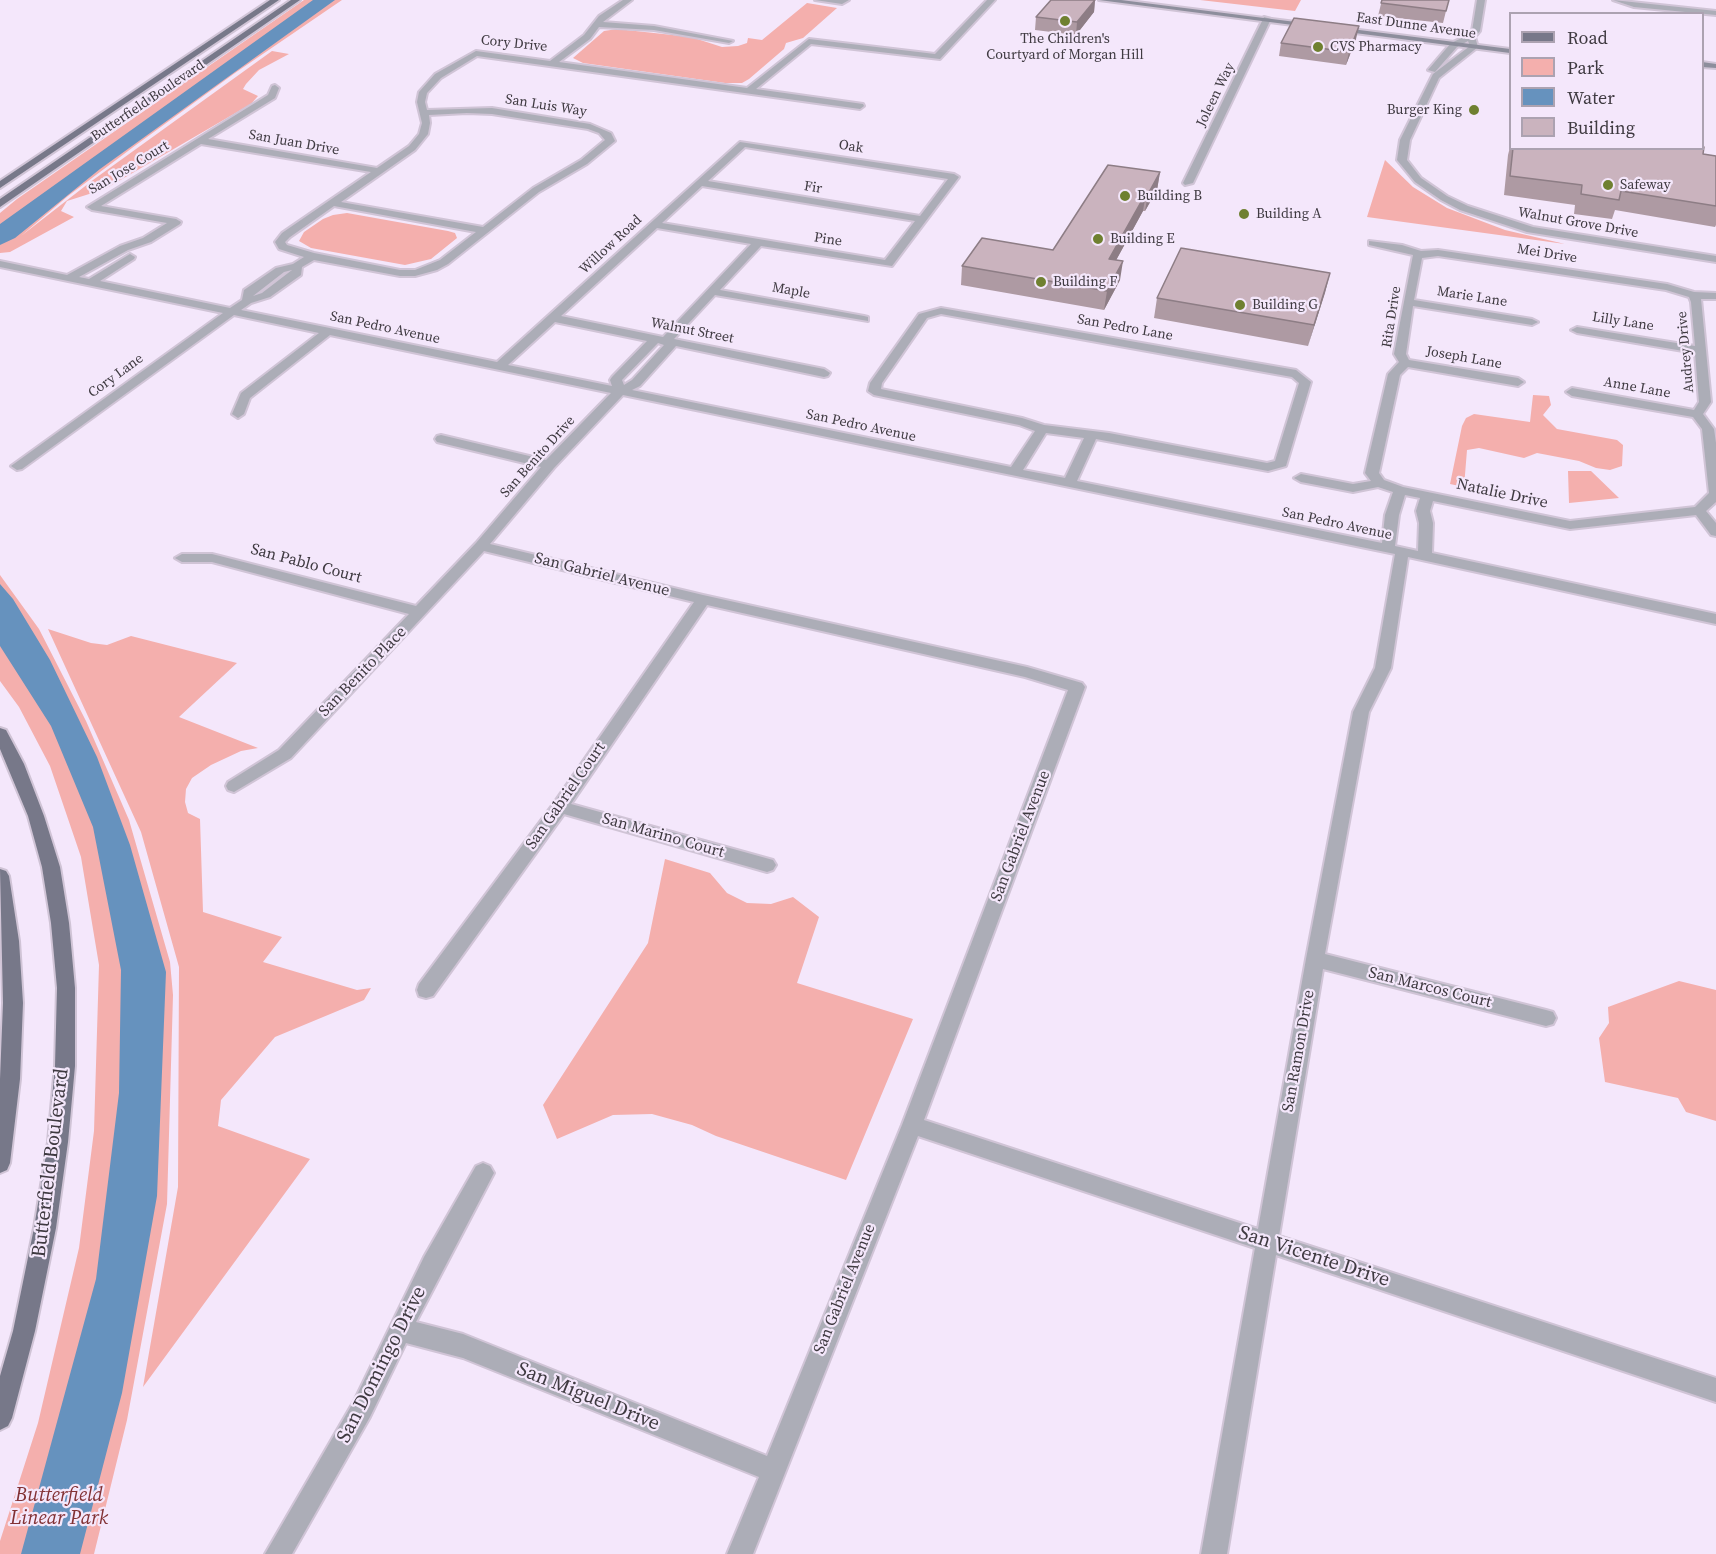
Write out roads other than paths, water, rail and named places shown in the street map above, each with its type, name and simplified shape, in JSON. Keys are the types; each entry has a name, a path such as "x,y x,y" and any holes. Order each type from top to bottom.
{"main road":[{"name":"Butterfield Boulevard","path":"0,185 275,0"},
{"name":"Butterfield Boulevard","path":"0,204 296,0"},
{"name":"East Dunne Avenue","path":"1103,0 1509,51"},
{"name":"East Dunne Avenue","path":"1162,0 1509,42"},
{"path":"1236,9 1267,19 1347,22"},
{"name":"Butterfield Boulevard","path":"0,734 16,764 36,816 51,867 60,923 66,988 64,1077 58,1142 45,1228 24,1330 0,1418"},
{"path":"0,876 10,941 14,1003 10,1079 0,1163"}],"street":[{"path":"552,63 579,45 608,13 628,0"},
{"path":"819,0 842,2 845,0"},
{"path":"747,92 809,41 937,57 991,0"},
{"path":"1474,47 1471,37 1476,31 1481,0"},
{"path":"1617,0 1634,6 1696,12"},
{"name":"Joleen Way","path":"1188,183 1267,19"},
{"path":"597,24 654,28 729,41"},
{"name":"Walnut Grove Drive","path":"1436,76 1432,70 1454,45 1471,37"},
{"name":"Walnut Grove Drive","path":"1474,47 1436,76 1405,140 1402,160 1413,175 1428,188 1472,212 1531,230 1716,259"},
{"name":"Cory Drive","path":"312,256 289,250 280,242 412,148 423,134 426,123 421,102 423,92 438,76 476,53 860,106"},
{"name":"San Jose Court","path":"69,278 124,248 147,240 176,222 92,207 272,96 275,88"},
{"name":"San Luis Way","path":"312,256 400,273 415,273 444,262 536,190 584,162 610,141 608,135 590,127 492,111 424,113"},
{"name":"San Juan Drive","path":"202,141 381,171"},
{"name":"Oak","path":"743,144 954,177"},
{"name":"Willow Road","path":"499,367 743,144"},
{"name":"Pine","path":"655,225 757,244 888,264 954,177"},
{"name":"Fir","path":"700,183 922,219"},
{"path":"332,203 484,230"},
{"name":"San Jose Court","path":"90,283 138,251 147,240"},
{"name":"Mei Drive","path":"1373,243 1420,254 1438,253 1667,287 1693,295 1716,296"},
{"path":"664,341 636,383 620,391 616,380 664,341 714,292 757,244"},
{"name":"Rita Drive","path":"1379,483 1372,473 1394,374 1405,363 1400,354 1417,257 1420,254"},
{"path":"232,311 247,301 266,295 297,273 297,266 312,256"},
{"name":"San Pedro Avenue","path":"0,264 1716,618"},
{"name":"Maple","path":"714,292 864,319"},
{"name":"Audrey Drive","path":"1693,295 1697,302 1705,402 1697,414 1708,429 1716,494 1699,511"},
{"name":"Marie Lane","path":"1408,302 1532,322"},
{"name":"Cory Lane","path":"17,466 232,311"},
{"name":"San Pedro Lane","path":"941,311 1296,374 1305,382 1281,463 1268,467 1092,435 1042,429 1022,422 874,391 876,383 923,316 941,311"},
{"name":"Walnut Street","path":"553,318 824,373"},
{"name":"Lilly Lane","path":"1577,330 1701,350"},
{"path":"238,414 245,396 328,331"},
{"name":"Joseph Lane","path":"1405,363 1518,382"},
{"name":"San Benito Drive","path":"482,546 549,465 620,391"},
{"name":"Anne Lane","path":"1572,392 1697,414"},
{"path":"1014,473 1042,429"},
{"path":"1069,484 1092,435"},
{"path":"441,439 549,465"},
{"name":"Natalie Drive","path":"1301,477 1353,488 1379,483 1400,490 1570,525 1699,511"},
{"name":"San Ramon Drive","path":"1214,1554 1315,959 1361,712 1383,668 1395,551 1392,515 1400,490"},
{"path":"1425,557 1426,523 1423,511 1428,495"},
{"path":"1699,511 1716,532"},
{"path":"1392,515 1411,514 1426,523"},
{"name":"San Gabriel Avenue","path":"482,546 703,600 1027,672 1077,687 912,1125 740,1554"},
{"name":"San Benito Place","path":"234,786 285,754 482,546"},
{"name":"San Pablo Court","path":"182,558 212,558 420,612"},
{"name":"San Gabriel Court","path":"426,990 560,807 703,600"},
{"name":"San Marino Court","path":"560,807 767,865"},
{"name":"San Marcos Court","path":"1315,959 1546,1018"},
{"name":"San Vicente Drive","path":"912,1125 1716,1390"},
{"name":"San Domingo Drive","path":"278,1554 362,1408 432,1265 483,1173"},
{"name":"San Miguel Drive","path":"402,1330 463,1346 772,1470"}],"water":[{"path":"313,0 335,0 100,169 15,238 0,245 0,224"},
{"name":"Butterfield Linear Park","path":"0,584 13,599 50,660 97,757 130,845 166,972 157,1196 122,1393 80,1554 21,1554 96,1279 119,1093 121,970 93,827 51,726 0,646"}],"place":[{"name":"The Children's Courtyard of Morgan Hill","path":"1065,21"},
{"name":"CVS Pharmacy","path":"1318,47"},
{"name":"Burger King","path":"1474,110"},
{"name":"Safeway","path":"1608,185"},
{"name":"Building B","path":"1125,196"},
{"name":"Building A","path":"1244,214"},
{"name":"Building E","path":"1098,239"},
{"name":"Building F","path":"1041,282"},
{"name":"Building G","path":"1240,305"}]}
